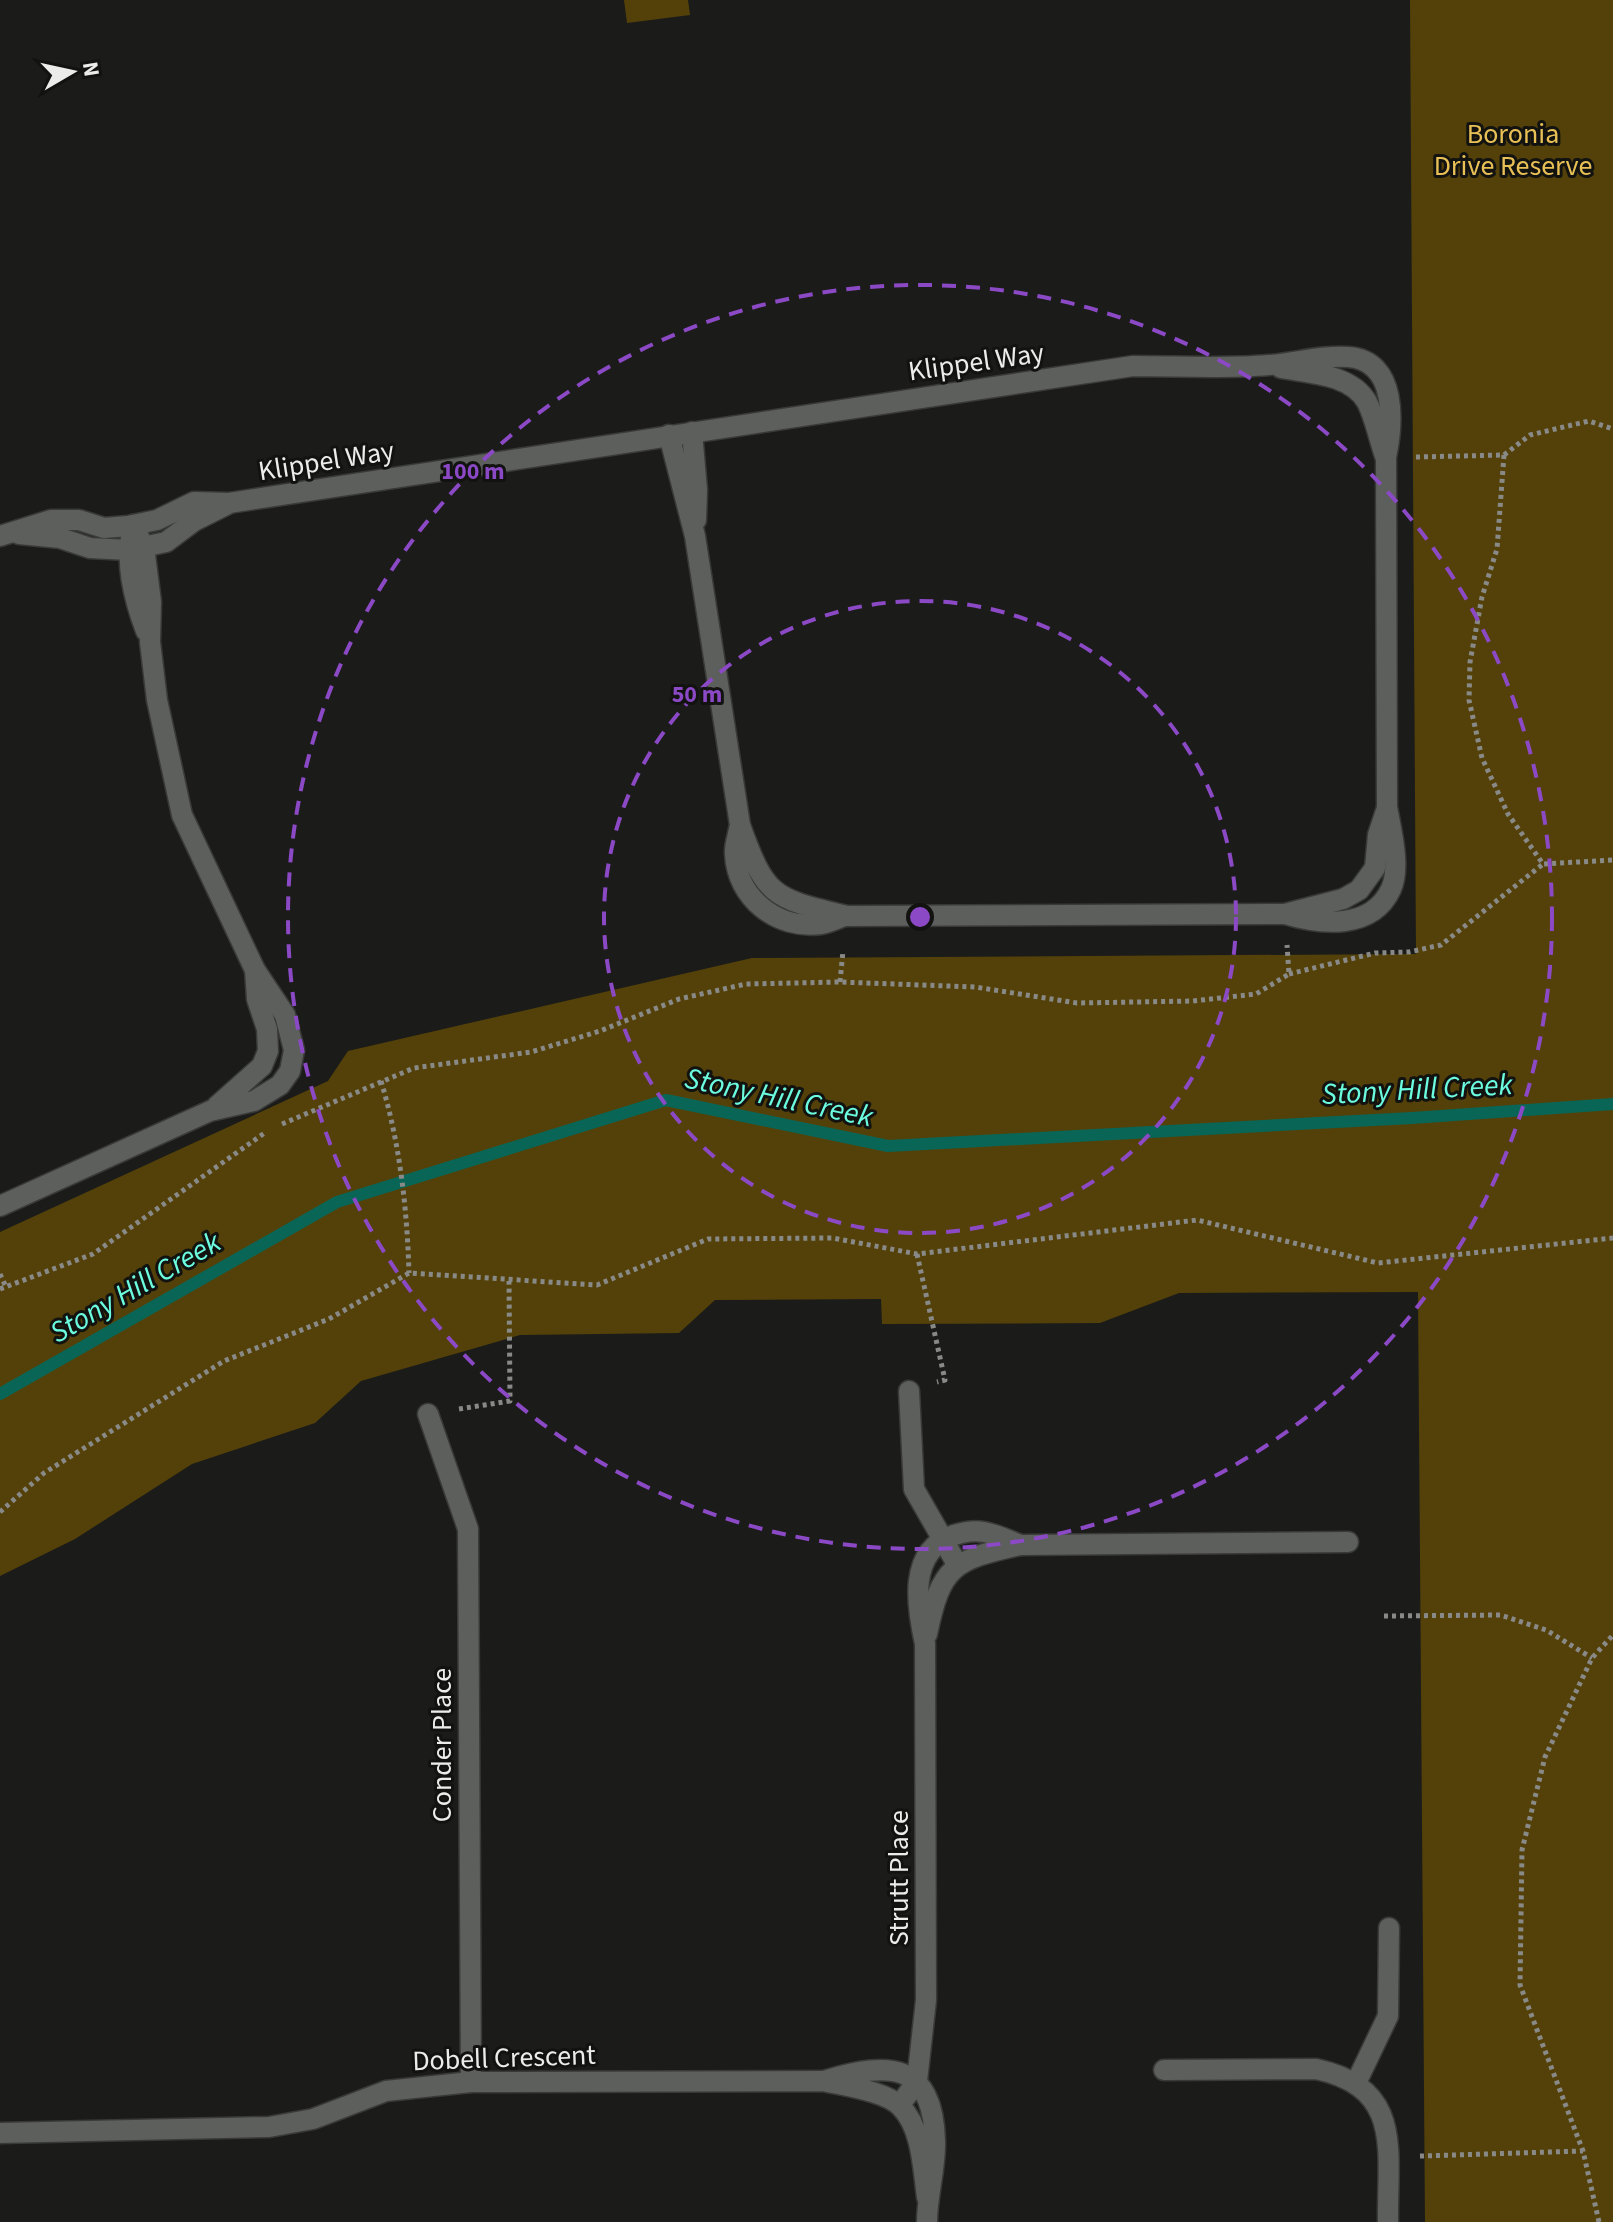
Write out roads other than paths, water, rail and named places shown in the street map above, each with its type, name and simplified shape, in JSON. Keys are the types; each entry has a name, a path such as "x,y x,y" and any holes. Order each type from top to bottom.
{"street":[{"name":"Klippel Way","path":"7,535 51,520 79,520 104,528 133,525 157,520 194,502 229,503 669,435 1133,366 1270,365 1317,357 1352,357 1370,365 1381,376 1392,406 1386,457 1387,807 1395,854 1392,887 1376,909 1348,921 1312,922 1285,914 847,916 793,903 770,889 753,863 740,825 695,536 669,435"},
{"name":"Klippel Way","path":"1270,365 1333,378 1353,387 1366,401 1386,457"},
{"name":"Klippel Way","path":"692,432 697,490 695,536"},
{"name":"Klippel Way","path":"7,535 60,538 90,548 136,549 166,542 194,521 229,503"},
{"path":"0,1206 210,1111 254,1101 280,1085 290,1071 294,1050 285,1015 255,970 182,815 157,700 150,642 151,602 136,549 133,525"},
{"path":"210,1111 262,1066 268,1051 267,1029 257,999 255,970"},
{"path":"909,1391 914,1489 957,1564 978,1555 1020,1545 1348,1542"},
{"name":"Conder Place","path":"428,1414 468,1529 471,2082"},
{"path":"943,1539 969,1530 987,1532 1020,1545"},
{"name":"Strutt Place","path":"900,2105 917,2081 926,2000 925,1644 917,1607 919,1573 930,1551 943,1539"},
{"name":"Strutt Place","path":"925,1644 935,1599 943,1581 957,1564"},
{"path":"1356,2083 1388,2016 1389,1928"},
{"path":"1164,2070 1316,2069 1339,2074 1356,2083 1381,2110 1386,2134 1388,2222"},
{"name":"Dobell Crescent","path":"824,2081 858,2071 898,2071 917,2081"},
{"name":"Dobell Crescent","path":"0,2133 269,2127 313,2119 386,2091 471,2082 824,2081 871,2092 900,2105"},
{"path":"917,2081 930,2102 935,2143 927,2197 927,2222"},
{"path":"900,2105 912,2124 919,2144 927,2197"}],"waterway":[{"name":"Stony Hill Creek","path":"0,1394 337,1202 666,1100 888,1146 1613,1104"}],"park label":[{"name":"Boronia Drive Reserve","path":"1513,149"}]}
